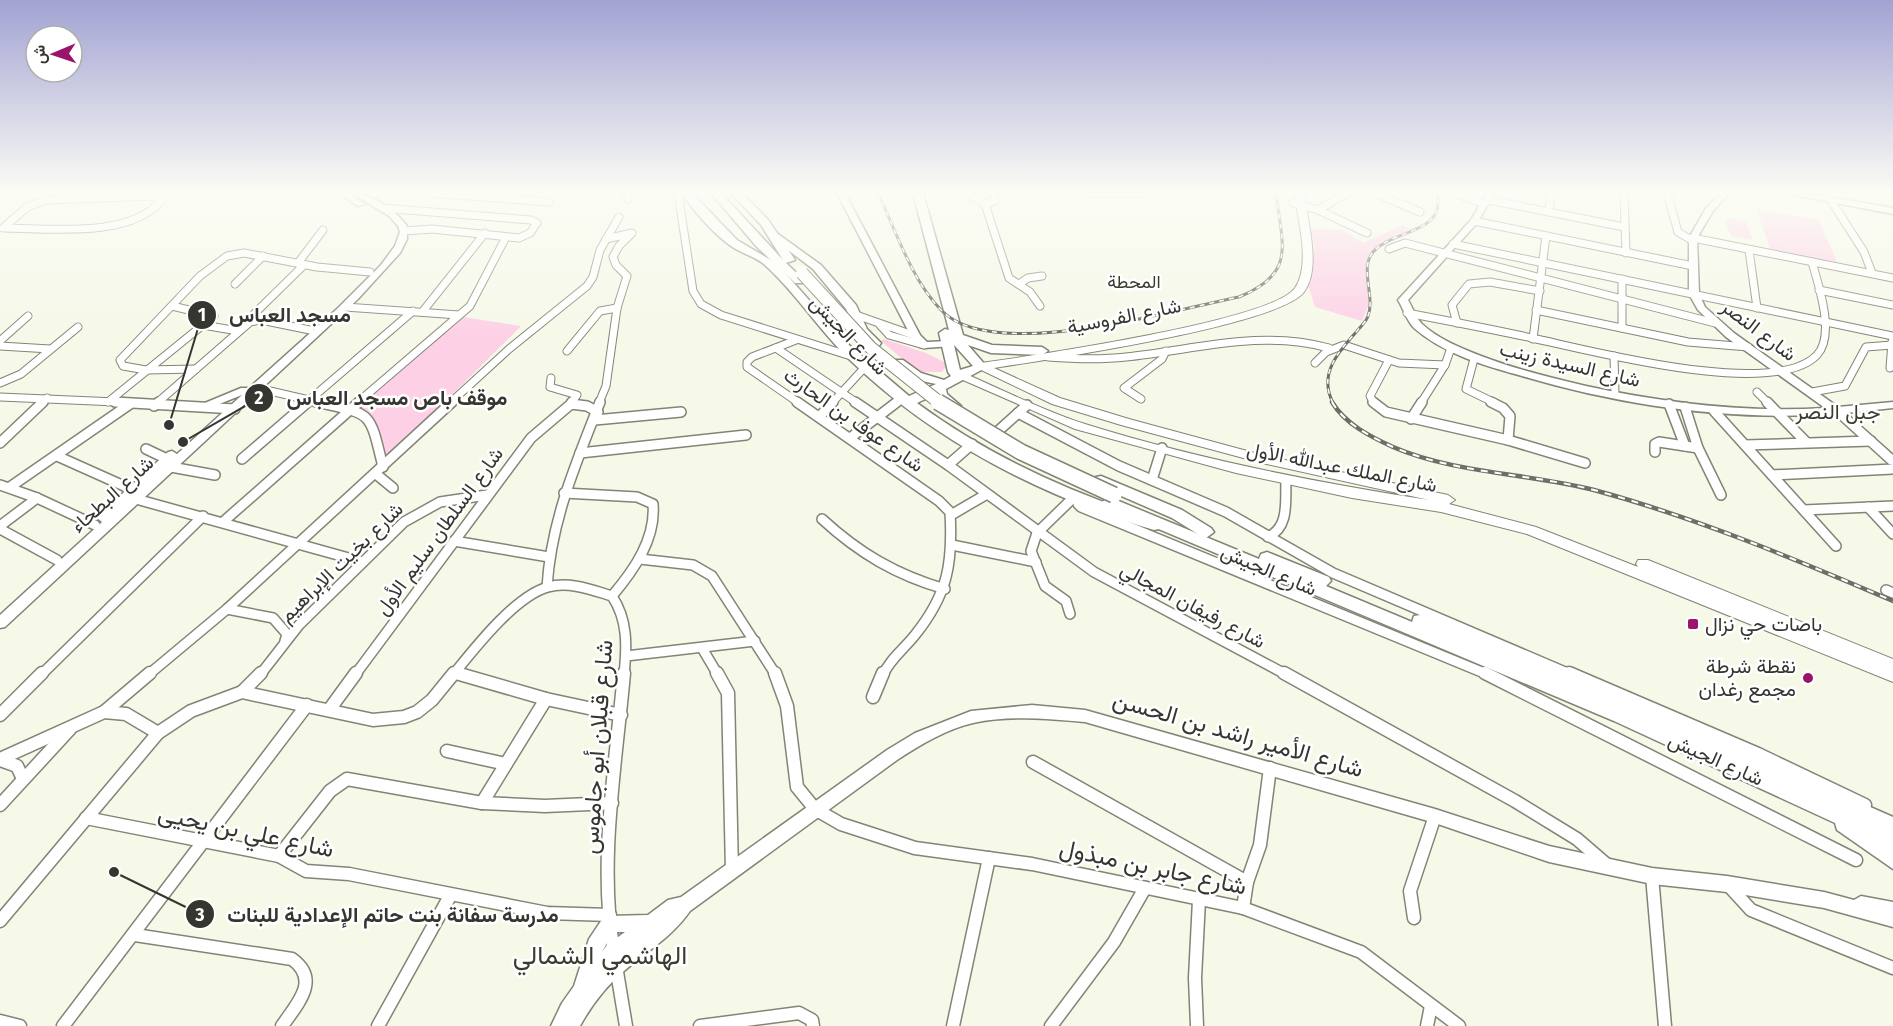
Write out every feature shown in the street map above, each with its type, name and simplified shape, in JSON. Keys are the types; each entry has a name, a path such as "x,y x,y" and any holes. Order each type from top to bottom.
{"main road":[{"path":"732,241 769,257 834,336 865,367 905,400 972,444 1077,497 1111,507"},
{"name":"شارع الجيش","path":"757,241 769,257 800,277"},
{"name":"شارع الجيش","path":"776,241 800,277 864,355 922,404 987,444 1111,507 1177,531 1620,716 1893,840"},
{"path":"783,241 812,262 856,315 866,335 917,376 938,383 940,394 944,399 997,432 1076,471 1177,514 1206,532"},
{"path":"924,241 951,339 977,364"},
{"path":"929,241 958,374"},
{"name":"شارع الفروسية","path":"905,400 977,364 1042,356 1163,334 1265,309 1290,300 1298,292 1305,273 1304,241"},
{"path":"951,339 991,349 1042,356"},
{"path":"1020,385 1012,376 1012,368 1042,356"},
{"name":"شارع الملك عبدالله الأول","path":"977,364 1056,400 1125,422 1262,459 1451,505 1536,523 1893,666"},
{"name":"شارع الملك عبدالله الأول","path":"958,374 1022,409 1079,426 1286,480 1451,505 1531,530 1577,546 1893,676"},
{"name":"شارع الجيش","path":"1111,507 1206,532 1628,708 1893,826"},
{"path":"1820,806 1893,860"},
{"path":"1871,829 1893,845"}],"street":[{"path":"254,314 301,264 316,241"},
{"name":"شارع البطحاء","path":"0,623 135,494 227,411 257,388 345,307 375,270 392,241"},
{"name":"شارع البطحاء","path":"227,411 245,390 375,270 395,250 399,241"},
{"path":"423,311 478,241"},
{"path":"223,522 470,306 505,241"},
{"path":"0,760 104,712 227,609 295,544 379,471 508,349 587,286 605,241"},
{"path":"547,587 549,557 564,494 606,386 617,308 627,276 616,265 613,257 624,241"},
{"path":"687,241 691,285 696,300 710,311 818,348 854,357"},
{"path":"869,241 912,318 916,336 924,345"},
{"path":"997,241 1009,278 1030,292 1040,306"},
{"path":"1457,241 1405,296 1404,306 1407,313 1680,369 1752,372 1782,370 1804,363 1818,354 1822,347 1825,323 1812,262"},
{"path":"1533,339 1545,241"},
{"path":"1569,241 1693,266"},
{"path":"1625,241 1626,253"},
{"path":"1693,241 1694,294"},
{"path":"1703,241 1893,278"},
{"path":"1858,241 1865,250 1872,273"},
{"path":"1389,249 1405,243 1715,323"},
{"path":"1454,244 1694,294 1893,339"},
{"path":"1749,250 1757,308"},
{"path":"196,369 146,370 123,366 121,357 220,259 238,253 301,264 375,270"},
{"path":"235,284 262,256"},
{"path":"1019,284 1025,279 1042,276"},
{"path":"1622,279 1620,299 1622,327"},
{"path":"1456,323 1452,304 1469,284 1498,283 1540,291"},
{"path":"1819,290 1893,305"},
{"name":"شارع النصر","path":"1694,294 1715,323 1837,411 1871,441 1887,450 1893,461"},
{"path":"108,402 214,315 172,306"},
{"path":"345,307 459,315"},
{"path":"567,351 600,311 617,308"},
{"path":"242,459 413,310"},
{"path":"1536,310 1688,342 1748,347"},
{"name":"شارع السيدة زينب","path":"1407,313 1420,328 1451,348 1474,359 1518,372 1615,394 1714,411 1777,413 1837,411 1893,405"},
{"path":"856,315 916,336 951,339"},
{"path":"0,340 28,316"},
{"path":"154,406 250,322 263,320 310,330"},
{"path":"203,325 238,331"},
{"path":"880,325 889,336 924,345 951,339"},
{"path":"18,396 15,382 21,374 78,327"},
{"path":"818,348 829,344 834,336"},
{"path":"1890,368 1893,339"},
{"path":"1812,392 1845,386 1867,346 1893,339"},
{"name":"شارع عوف بن الحارث","path":"796,340 752,357 747,362 747,367 939,501 947,507 951,515"},
{"path":"1042,356 1108,359 1233,341 1283,340 1307,341 1329,348 1350,345 1389,360 1445,365"},
{"path":"0,346 50,349"},
{"name":"شارع رفيفان المجالي","path":"776,348 948,465 1037,533 1108,580 1330,698 1515,801 1577,839 1610,868"},
{"path":"1315,363 1329,348"},
{"path":"1411,419 1445,365 1451,348"},
{"path":"1141,399 1126,392 1124,388 1162,359 1167,351"},
{"path":"1614,356 1615,394"},
{"path":"1474,359 1466,389 1473,396 1502,407 1508,412 1510,418 1508,440"},
{"path":"1389,360 1370,396 1371,401 1386,412 1508,440 1585,463"},
{"path":"819,417 865,367"},
{"path":"0,383 21,374"},
{"path":"551,378 550,387 577,395 572,404 586,406 596,416 630,420 648,415 681,412"},
{"path":"168,407 181,382"},
{"path":"257,388 363,413 370,420 379,471 393,488"},
{"path":"192,409 204,407 245,390"},
{"path":"1757,392 1806,442"},
{"path":"0,397 18,396 227,411"},
{"path":"0,443 47,398"},
{"name":"شارع الفروسية","path":"850,438 877,417 905,400"},
{"path":"4,486 57,456 130,404"},
{"name":"شارع السلطان سليم الأول","path":"329,710 539,428 572,404"},
{"path":"1669,404 1685,446"},
{"path":"204,407 227,411"},
{"path":"1685,407 1698,448 1720,495"},
{"path":"997,432 1022,409 1119,466 1219,509 1333,573 1758,754 1893,821"},
{"path":"1714,411 1836,546"},
{"path":"580,453 746,435"},
{"path":"1745,445 1871,441"},
{"path":"1655,452 1656,443 1698,448"},
{"path":"948,465 972,444"},
{"path":"1152,480 1162,448"},
{"path":"146,449 169,463 215,475"},
{"path":"57,456 135,494 295,544 363,562"},
{"path":"1772,475 1893,470"},
{"path":"1268,537 1276,535 1282,527 1286,480"},
{"path":"4,486 37,498 95,525"},
{"name":"شارع البطحاء","path":"0,611 95,525 135,494"},
{"path":"0,921 158,733 191,711 242,692 373,720 404,717 432,700 468,654 503,618 547,587 581,587 612,596 640,559 653,519 652,504 637,497 564,494"},
{"path":"873,697 887,665 916,634 945,588 952,545 951,515 987,494"},
{"name":"شارع بخيت الإبراهيم","path":"242,692 266,672 285,641 415,513 452,497 487,495"},
{"path":"1070,614 1066,602 1045,586 1031,551 1037,533 1077,497"},
{"path":"37,498 0,528 57,560"},
{"path":"1804,510 1893,506"},
{"path":"1111,507 1287,590 1513,685 1856,860"},
{"path":"1868,507 1893,534"},
{"path":"0,715 203,516"},
{"path":"822,519 853,548 880,566 912,580 945,588"},
{"path":"454,541 549,557"},
{"path":"952,545 1036,562"},
{"path":"640,559 693,565 705,570 755,641 782,687 787,706 797,787 815,809"},
{"name":"شارع قبلان أبو جاموس","path":"612,596 622,611 626,624 626,656 612,803 609,919 626,1026"},
{"path":"227,609 273,618 286,634 285,641"},
{"path":"626,656 755,641"},
{"path":"702,648 728,693 732,871"},
{"path":"455,673 546,699 621,715"},
{"path":"482,803 546,699"},
{"path":"63,1026 307,705"},
{"name":"شارع الأمير راشد بن الحسن","path":"570,1026 615,959 675,920 684,905 920,736 955,722 998,714 1032,711 1085,716 1435,816 1549,854 1652,876 1728,884 1824,900 1893,919"},
{"path":"104,712 126,714 158,733"},
{"path":"0,805 72,726"},
{"path":"447,751 506,764"},
{"path":"0,760 17,766 23,779"},
{"path":"1033,762 1247,882"},
{"path":"1243,908 1247,882 1260,844 1270,768"},
{"path":"279,856 330,791 347,779 482,803 545,806 612,803"},
{"name":"شارع جابر بن مبذول","path":"815,809 842,824 899,845 990,858 1243,908 1312,931 1361,952 1377,962 1459,1026"},
{"path":"1414,918 1410,891 1435,816"},
{"name":"شارع علي بن يحيى","path":"86,818 279,856 306,871 349,874 450,896 546,913 609,919"},
{"path":"953,1026 990,858"},
{"path":"1652,876 1665,1026"},
{"path":"1728,884 1751,910 1893,968"},
{"path":"1051,1026 1121,933 1145,888"},
{"path":"378,1026 450,896"},
{"path":"1197,1026 1195,978 1199,900"},
{"name":"شارع الأمير راشد بن الحسن","path":"1824,900 1893,910"},
{"name":"شارع الأمير راشد بن الحسن","path":"560,1026 582,991 650,923 674,906 684,905"},
{"path":"582,991 595,945 609,919 650,923"},
{"path":"135,934 292,959 304,965 308,973 305,986 282,1026"},
{"path":"1427,1026 1431,1006"},
{"path":"700,1026 799,1014 812,1020 813,1026"},
{"path":"0,1021 20,1026"}],"shaded area":[{"path":"1313,241 1360,241 1363,243 1385,241 1367,260 1369,304 1362,321 1315,307 1308,284 1315,248"},
{"path":"1768,241 1828,241 1837,262 1771,251"},
{"path":"463,317 521,326 382,465 377,428 358,408"},
{"path":"884,339 926,353 948,364 942,372 918,372 881,341"}],"railway":[{"path":"899,241 921,284 941,310 966,325 1000,333 1040,333 1084,329 1239,297 1257,288 1278,268 1282,256 1282,241"},
{"path":"1333,403 1328,382 1332,364 1368,316 1370,308 1368,263 1376,249 1387,241"},
{"path":"1332,402 1337,410 1359,429 1393,447 1417,456 1467,468 1569,484 1632,501 1745,540 1893,601"}],"place":[{"name":"مسجد العباس","path":"169,425"},
{"name":"موقف باص مسجد العباس","path":"183,442"},
{"name":"باصات حي نزال","path":"1693,624"},
{"name":"نقطة شرطة مجمع رغدان","path":"1808,678"},
{"name":"مدرسة سفانة بنت حاتم الإعدادية للبنات","path":"114,872"}],"district":[{"name":"المحطة","path":"1134,282"},
{"name":"جبل النصر","path":"1838,412"},
{"name":"الهاشمي الشمالي","path":"600,955"}]}
